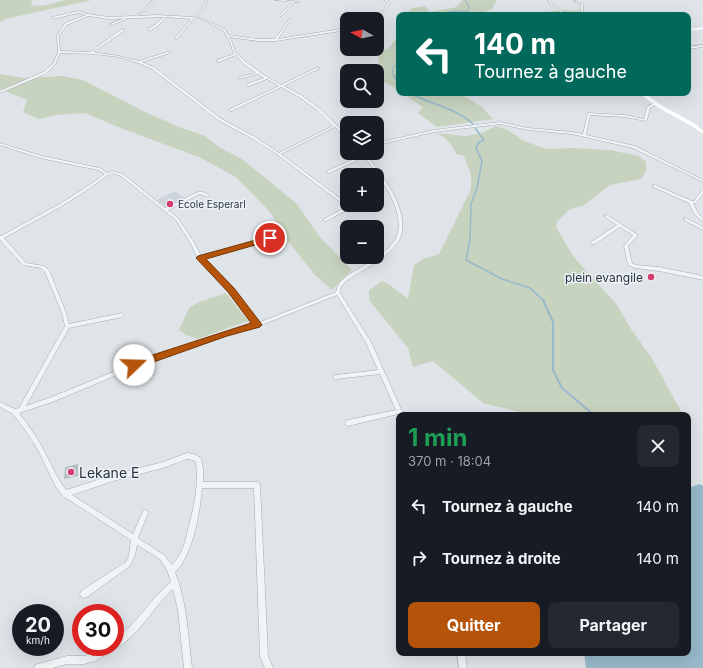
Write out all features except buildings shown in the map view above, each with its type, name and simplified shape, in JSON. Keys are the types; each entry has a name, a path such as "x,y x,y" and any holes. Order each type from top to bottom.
{"main road":[{"path":"691,30 703,28"},
{"path":"644,96 655,104 695,126 703,133"}],"street":[{"path":"111,24 133,17 144,11 154,0"},
{"path":"176,38 207,3 205,0"},
{"path":"276,0 299,2"},
{"path":"381,12 385,10 389,4 385,0"},
{"path":"549,0 552,5 562,12"},
{"path":"575,1 582,4 583,12"},
{"path":"281,16 293,2"},
{"path":"53,18 78,12 104,18 165,16 194,17 220,27 228,36 236,54 258,73 300,96 318,109 340,131"},
{"path":"0,92 44,73 54,64 59,52 58,36 63,27 70,22 88,15"},
{"path":"149,30 157,25 165,16"},
{"path":"276,40 290,19"},
{"path":"91,52 123,30"},
{"path":"228,36 257,40 276,40 340,30"},
{"path":"691,48 703,46"},
{"path":"59,52 91,52 120,56 153,68 219,119 254,138 279,154 345,204 347,207 346,210 325,220"},
{"path":"140,62 169,52"},
{"path":"218,61 236,54"},
{"path":"231,110 319,68"},
{"path":"240,78 258,73"},
{"path":"248,85 266,78"},
{"path":"584,136 589,114 626,116 645,120 649,107 655,104"},
{"path":"384,142 434,131 494,123 584,136 634,147 703,181"},
{"path":"279,154 335,126"},
{"path":"0,144 41,157 99,169 107,174"},
{"path":"328,172 355,160"},
{"path":"368,160 391,190 398,215 400,227 399,236 384,255 343,281 339,287 338,293 368,342 400,412"},
{"path":"18,411 67,326 64,313 47,271 42,267 25,264 0,238 59,206 112,172 122,176 166,209 184,228 200,258 231,290 257,325"},
{"path":"654,186 691,202 695,202 703,191"},
{"path":"166,209 199,193 208,196"},
{"path":"691,202 696,214 703,220"},
{"path":"606,216 636,236 626,246 630,264 703,278"},
{"path":"685,219 703,228"},
{"path":"593,243 620,225"},
{"path":"200,258 270,238"},
{"path":"18,411 50,400 157,356 257,325 338,293"},
{"path":"67,326 122,315"},
{"path":"336,377 382,372"},
{"path":"0,404 18,411 40,448 58,485 65,494 162,557 172,571 176,583 182,618 188,668"},
{"path":"348,423 396,414"},
{"path":"65,494 187,456 194,457 199,460 201,470 200,485 187,545 183,556 172,571"},
{"path":"200,485 257,485 264,656 268,668"},
{"path":"84,594 128,564 132,555 134,540 145,513"},
{"path":"124,638 137,627 161,594 176,583"},
{"path":"38,668 67,660 84,660 95,656"},
{"path":"461,656 463,668"}],"shaded area":[{"name":"Ecole Esperarl","path":"175,191 186,199 168,209 157,200"}],"green space":[{"path":"0,0 33,0 31,2 32,5 41,6 66,0 92,0 5,19 0,22"},
{"path":"460,0 497,0 492,9 484,12 430,12 457,7 462,1"},
{"path":"425,6 430,12 407,12 413,8"},
{"path":"563,10 582,12 550,12"},
{"path":"396,40 396,89 384,82 384,64 377,64 379,63 378,56 384,56 384,51 389,48"},
{"path":"0,74 23,78 62,76 83,80 143,111 174,125 205,136 219,147 242,159 297,204 320,237 340,258 340,264 346,264 352,270 332,290 315,275 288,241 270,212 236,177 201,158 85,113 57,115 39,119 23,112 27,100 0,89"},
{"path":"406,96 464,96 482,107 493,119 437,127 418,113 423,107"},
{"path":"496,126 508,130 522,140 546,149 572,148 610,150 639,156 646,162 646,171 641,179 610,185 584,205 569,210 557,222 556,227 573,256 617,305 631,329 653,360 681,412 519,412 483,403 433,361 413,367 408,348 369,300 369,290 382,281 390,285 408,299 414,265 423,259 439,254 471,189 471,175 464,156 456,154 448,141 435,133 466,136 482,133"},
{"path":"226,293 248,321 197,339 186,335 179,330 189,308 199,302"}],"water":[{"path":"700,484 703,486 703,668 586,668 584,656 691,656 691,487"}],"waterway":[{"path":"449,12 468,11 469,7 465,0"},
{"path":"394,77 392,68 396,65"},
{"path":"416,96 451,110 466,118 473,124"},
{"path":"475,128 484,140 478,143 476,148 482,161 477,188 471,204 470,240 466,260 502,279 530,288 543,300"},
{"path":"543,300 553,322 553,370 562,388 590,412"}],"place":[{"name":"Ecole Esperarl","path":"170,204"},
{"name":"plein evangile","path":"651,277"},
{"name":"Lekane E","path":"71,472"}],"route":[{"path":"134,365 226,333 257,325 231,290 200,258 270,238"}]}
